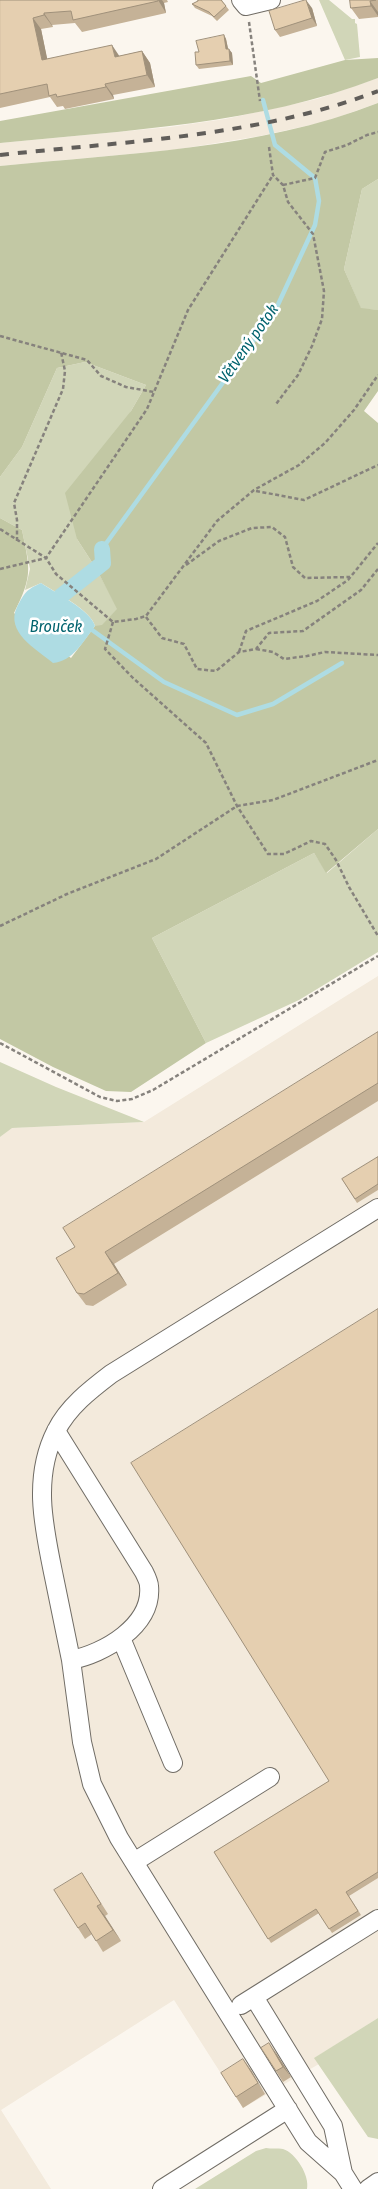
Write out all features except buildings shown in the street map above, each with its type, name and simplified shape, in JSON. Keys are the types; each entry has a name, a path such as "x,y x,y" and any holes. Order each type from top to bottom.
{"street":[{"path":"244,3 271,0"},
{"path":"353,2189 343,2173 308,2142 109,1821 92,1784 82,1742 71,1660 43,1521 42,1505 43,1474 56,1430 70,1410 87,1392 111,1374 378,1208"},
{"path":"56,1430 144,1572 149,1585 149,1599 142,1614 121,1638 94,1654 71,1660"},
{"path":"121,1638 174,1763"},
{"path":"134,1862 270,1777"},
{"path":"343,2173 332,2126 247,2001 378,1919"},
{"path":"162,2189 288,2110"},
{"path":"368,2189 378,2182"}],"path":[{"path":"244,3 260,101"},
{"path":"283,185 316,178 325,152 378,132"},
{"path":"269,147 273,175 283,185 288,202 313,234 324,291 322,319 298,376 276,404"},
{"path":"0,569 46,558 147,409 188,310 273,175"},
{"path":"0,336 87,360 101,376 131,388 154,392"},
{"path":"17,541 18,520 14,503 63,389 65,371 61,352"},
{"path":"0,529 46,558 56,574 113,622 136,620 146,616 217,520 254,490 299,465 325,443 354,410 378,376"},
{"path":"254,490 304,500 378,465"},
{"path":"183,566 219,541 252,528 272,527 285,537 293,567 305,578 350,577"},
{"path":"239,652 246,631 317,601 350,577 378,543"},
{"path":"256,649 269,633 303,631 361,590 378,569"},
{"path":"146,616 162,638 184,644 197,669 216,671 239,652 256,649 273,652 284,659 325,652 378,655"},
{"path":"113,622 105,649 206,743 237,806 268,854 284,854 311,841 325,844 336,860 378,936"},
{"path":"0,926 67,894 156,859 237,806 273,800 378,760"},
{"path":"0,1044 100,1097 117,1101 132,1099 190,1070 378,956"}],"shaded area":[{"path":"378,78 378,103 324,122 260,136 173,150 0,166 0,143 170,127 225,119 317,99"},
{"path":"378,976 378,2018 315,2058 319,2064 243,2108 174,2000 1,2110 51,2189 0,2189 0,1137 11,1128 144,1122"}],"green space":[{"path":"319,0 329,0 352,19 355,19 360,57 345,60"},
{"path":"378,58 378,78 332,94 286,106 239,116 191,123 0,143 0,121 251,76 261,83 345,60"},
{"path":"378,103 378,179 362,189 344,269 361,308 378,310 378,391 364,411 378,423 378,829 326,873 314,853 152,938 206,1043 131,1092 106,1091 53,1067 0,1039 0,518 22,530 27,554 27,581 14,613 71,658 95,626 102,625 117,609 97,570 77,539 65,493 131,411 146,385 85,362 57,368 22,447 0,477 0,166 143,153 239,140 286,131 332,119"},
{"path":"378,179 378,310 361,309 344,269 362,189"},
{"path":"85,362 146,385 131,411 77,539 97,570 118,609 102,626 95,626 87,614 80,608 41,583 25,590 30,569 22,530 0,518 0,477 22,447 57,368"},
{"path":"378,829 378,952 299,1000 206,1043 152,938 314,853 327,873"},
{"path":"0,1062 56,1087 144,1122 12,1128 0,1137"},
{"path":"378,2018 378,2139 368,2137 314,2058"},
{"path":"266,2148 283,2149 293,2155 304,2172 307,2189 195,2189 256,2151"}],"water":[{"name":"Brouček","path":"41,583 80,608 92,620 95,626 72,655 53,663 24,639 15,624 14,616 22,598 26,592"}],"waterway":[{"name":"Větvený potok","path":"102,549 275,311 315,225 319,201 315,178 275,145 263,100"},
{"name":"Větvený potok","path":"61,596 103,563 102,549"},
{"name":"Větvený potok","path":"88,627 164,682 237,715 273,704 342,663"}],"railway":[{"path":"0,155 144,141 239,128 333,106 378,91"}]}
